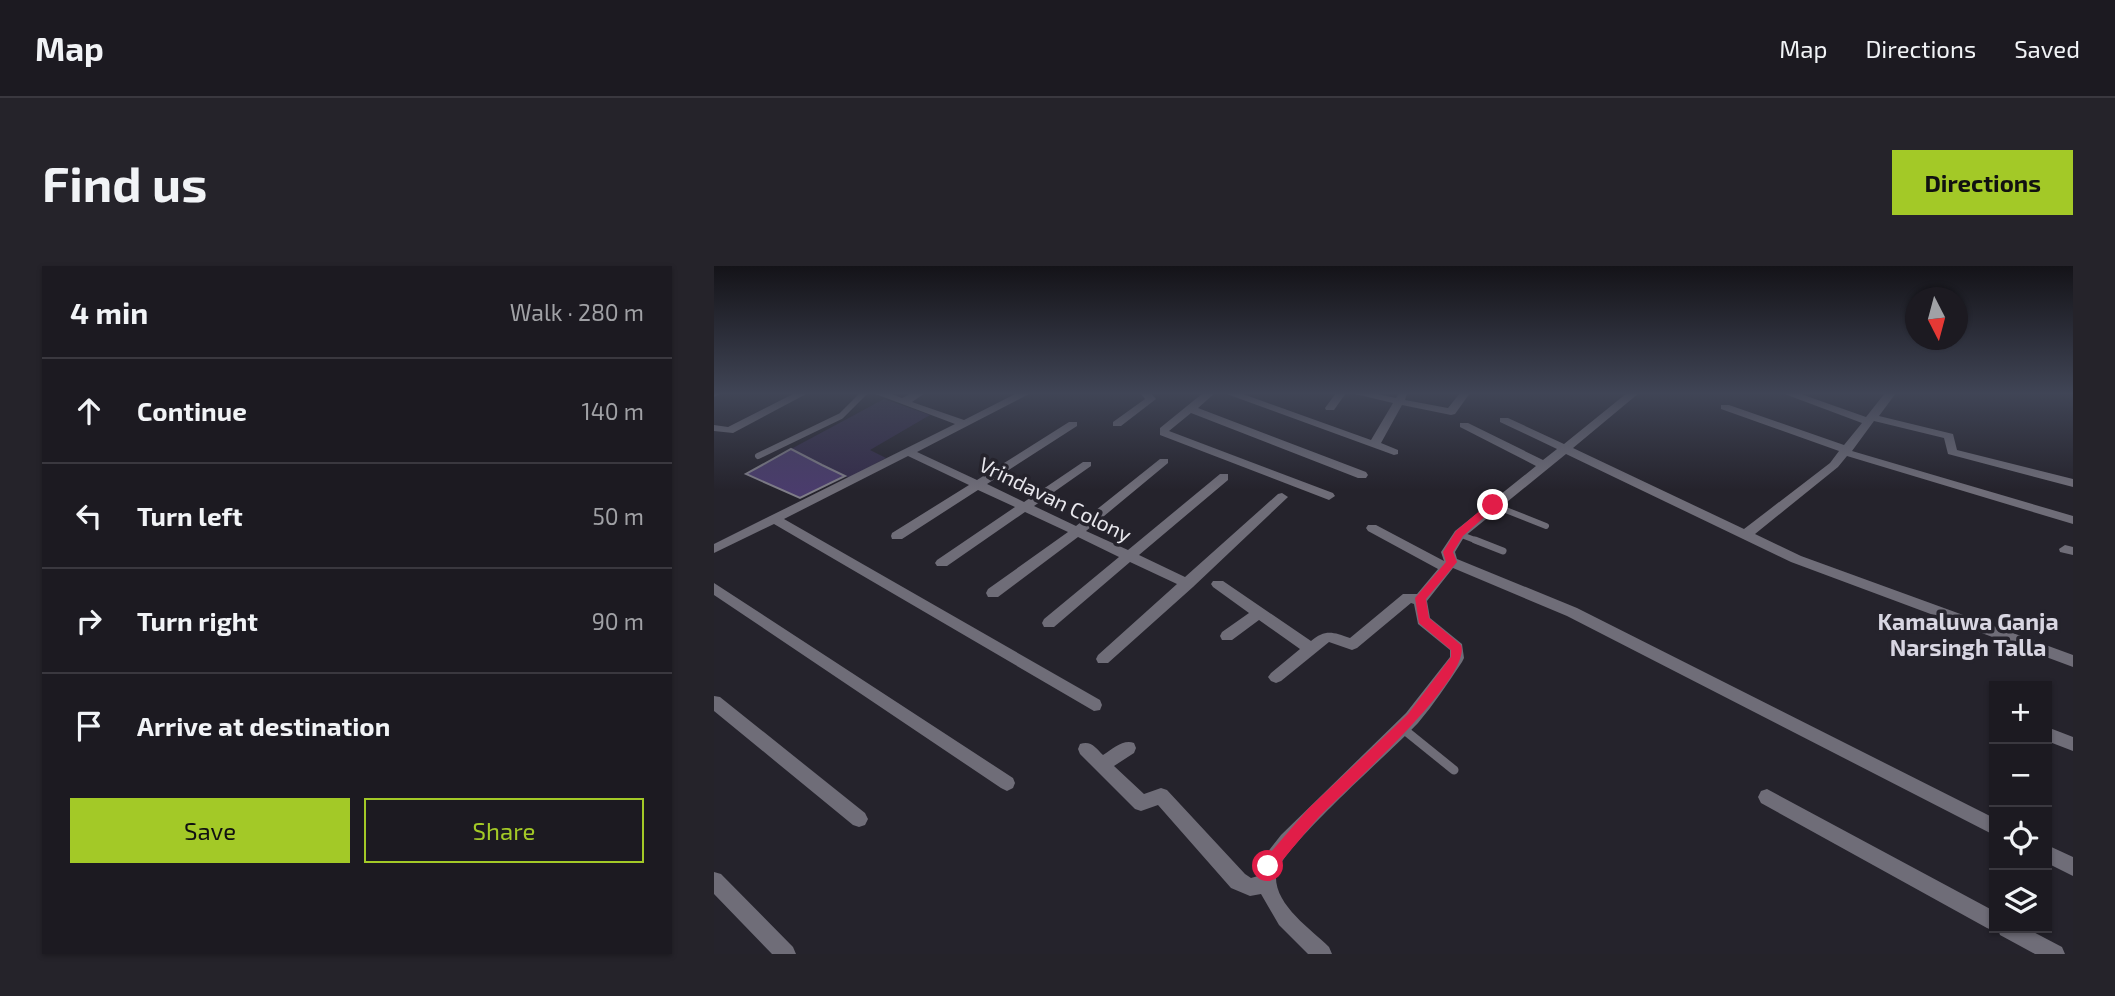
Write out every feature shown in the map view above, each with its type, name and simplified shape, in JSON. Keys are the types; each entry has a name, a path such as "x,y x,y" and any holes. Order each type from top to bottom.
{"street":[{"path":"714,428 729,431 740,425"},
{"path":"714,549 776,520 958,425"},
{"path":"897,536 1071,425"},
{"path":"1169,425 1164,429 1167,435 1329,496"},
{"path":"1235,425 1362,475"},
{"path":"1318,425 1394,452"},
{"path":"1374,445 1386,425"},
{"path":"1464,425 1543,465"},
{"path":"1515,425 1796,559 2073,662"},
{"path":"1276,677 1327,636 1352,644 1408,598 1420,598 1449,565 1448,552 1459,534 1596,425"},
{"path":"1775,425 1846,451 2073,520"},
{"path":"1745,535 1803,491 1846,451 1865,425"},
{"path":"1898,425 1949,436 1952,452 2073,483"},
{"name":"Vrindavan Colony","path":"906,451 1188,584"},
{"path":"993,593 1077,532 1164,461"},
{"path":"943,563 1087,464"},
{"path":"1049,623 1224,477"},
{"path":"1103,659 1282,497"},
{"path":"776,520 1094,705"},
{"path":"1372,528 1449,565 1572,612 1989,824"},
{"path":"1218,584 1310,648"},
{"path":"714,588 1007,783"},
{"path":"1322,954 1273,902 1266,873 1271,860 1313,814 1402,728 1459,653 1423,620 1420,598"},
{"path":"1227,636 1259,613"},
{"path":"716,705 859,819"},
{"path":"2052,736 2073,744"},
{"path":"1102,765 1128,748"},
{"path":"1086,749 1141,803 1161,796 1238,881 1250,887 1267,884"},
{"path":"1767,797 1989,918"},
{"path":"2052,856 2073,867"},
{"path":"714,881 786,954"},
{"path":"2016,933 2055,954"}],"lane":[{"path":"758,456 822,425"},
{"path":"1493,505 1546,526"},
{"path":"1459,534 1503,551"},
{"path":"1402,728 1454,770"}],"shaded area":[{"path":"835,425 913,425 870,450 886,458 849,478 791,449"}],"building":[{"path":"791,449 845,476 800,498 746,474"}],"district":[{"name":"Kamaluwa Ganja Narsingh Talla","path":"1968,635"}],"route":[{"path":"1268,866 1313,814 1413,717 1457,658 1457,648 1423,620 1420,598 1451,562 1448,552 1459,534 1493,505"}]}
